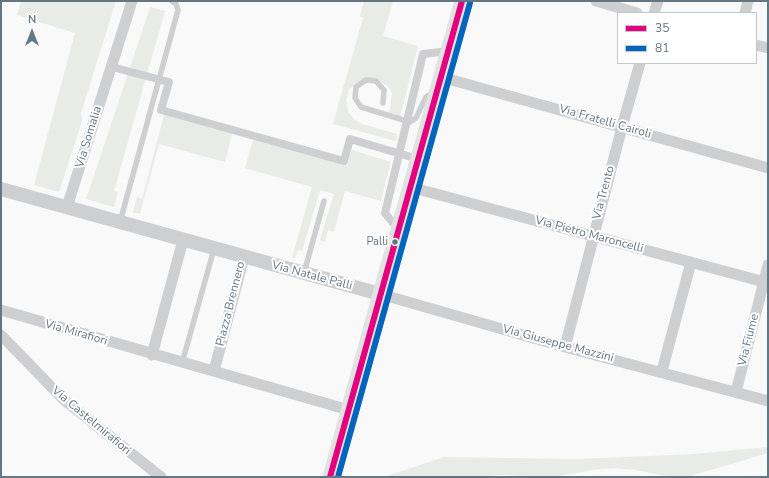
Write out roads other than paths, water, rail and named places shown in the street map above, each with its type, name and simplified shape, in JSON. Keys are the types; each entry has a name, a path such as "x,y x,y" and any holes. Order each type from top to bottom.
{"main road":[{"path":"330,477 462,1"}],"street":[{"name":"Via Somalia","path":"68,207 132,1"},
{"path":"596,1 634,12"},
{"path":"654,12 658,1"},
{"path":"745,12 748,1"},
{"path":"757,45 768,48"},
{"path":"398,230 385,213 423,54 449,50"},
{"name":"Via Trento","path":"565,347 593,236 640,64"},
{"path":"112,66 169,82 161,110 344,161 350,139 418,159"},
{"name":"Via Fratelli Cairoli","path":"439,83 622,127 768,168"},
{"name":"Via Pietro Maroncelli","path":"410,187 766,282"},
{"path":"1,189 182,240 152,354 349,410"},
{"name":"Piazza Brennero","path":"182,240 244,257 214,371"},
{"name":"Via Natale Palli","path":"244,257 380,294"},
{"path":"662,372 691,262"},
{"name":"Via Fiume","path":"736,392 766,282 768,265"},
{"name":"Via Giuseppe Mazzini","path":"380,294 565,347 768,401"},
{"name":"Via Mirafiori","path":"1,310 152,354"},
{"name":"Via Castelmirafiori","path":"1,335 63,399 161,477"}],"lane":[{"path":"120,222 178,10 176,4 172,1"},
{"path":"382,103 384,90 376,81 366,80 356,87 355,98 361,107 410,122 416,118 426,97 439,83"},
{"path":"304,273 324,201"},
{"path":"182,363 214,249"}],"place":[{"name":"Palli","path":"395,242"}]}
